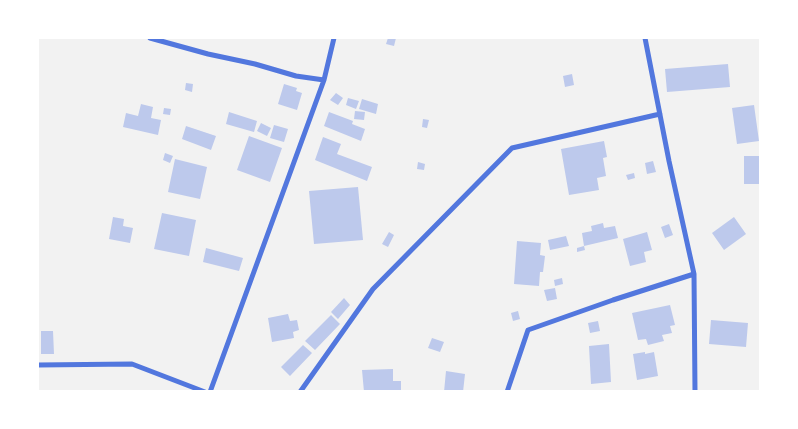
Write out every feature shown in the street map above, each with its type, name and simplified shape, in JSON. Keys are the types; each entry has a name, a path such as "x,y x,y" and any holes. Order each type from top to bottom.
{"street":[{"path":"150,38 296,76 324,80"},
{"path":"210,392 324,80 334,38"},
{"path":"645,38 669,161 694,274 696,392"},
{"path":"300,392 374,289 512,148 660,114"},
{"path":"507,392 528,330 694,274"},
{"path":"38,365 132,364 205,392"}],"building":[{"path":"388,38 396,38 394,46 386,44"},
{"path":"728,64 730,87 667,92 665,69"},
{"path":"572,74 574,85 565,87 563,76"},
{"path":"186,83 193,84 192,92 185,90"},
{"path":"284,84 297,88 296,91 302,93 297,110 278,104"},
{"path":"336,93 343,98 338,105 330,100"},
{"path":"348,98 359,101 356,109 346,105"},
{"path":"362,99 378,104 376,114 359,109"},
{"path":"141,104 153,107 151,118 161,120 158,135 123,127 126,113 138,116"},
{"path":"754,105 759,141 737,144 732,108"},
{"path":"164,108 171,109 170,115 163,114"},
{"path":"355,111 365,112 364,120 354,119"},
{"path":"229,112 257,121 254,132 226,124"},
{"path":"329,112 353,121 352,124 365,129 361,141 324,126"},
{"path":"423,119 429,120 427,128 422,127"},
{"path":"261,123 271,128 267,136 257,131"},
{"path":"274,125 288,129 284,142 270,138"},
{"path":"186,126 216,136 211,150 182,139"},
{"path":"249,136 282,148 270,182 237,170"},
{"path":"323,137 341,144 337,154 372,167 367,181 315,160"},
{"path":"604,141 607,157 603,158 606,176 597,178 599,190 569,195 561,149"},
{"path":"165,153 173,156 170,163 163,160"},
{"path":"744,156 760,156 760,184 744,184"},
{"path":"175,159 207,167 200,199 168,192"},
{"path":"653,161 656,172 647,174 645,163"},
{"path":"418,162 425,164 424,170 417,169"},
{"path":"634,173 635,178 628,180 626,175"},
{"path":"358,187 363,240 314,244 309,191"},
{"path":"162,213 196,220 189,256 154,249"},
{"path":"113,217 124,219 123,226 133,228 130,243 109,239"},
{"path":"734,217 746,234 724,250 712,233"},
{"path":"603,223 604,228 615,226 618,238 584,246 582,233 592,231 591,226"},
{"path":"669,224 673,235 665,238 661,227"},
{"path":"389,232 394,235 388,247 382,244"},
{"path":"647,232 652,250 644,252 646,262 630,266 623,239"},
{"path":"566,236 569,246 550,250 548,240"},
{"path":"517,241 541,243 540,255 545,256 543,272 540,272 539,286 514,284"},
{"path":"584,246 585,250 577,252 577,248"},
{"path":"206,248 243,258 239,271 203,262"},
{"path":"562,278 563,284 555,286 554,280"},
{"path":"555,288 557,299 547,301 544,290"},
{"path":"344,298 350,305 338,319 331,312"},
{"path":"670,305 675,325 670,326 672,333 662,335 664,341 648,345 646,339 638,340 632,313"},
{"path":"518,311 520,319 513,321 511,313"},
{"path":"288,314 290,321 297,320 299,330 293,332 294,338 272,342 268,318"},
{"path":"331,315 340,324 315,350 305,341"},
{"path":"711,320 748,323 746,347 709,344"},
{"path":"598,321 600,331 590,333 588,323"},
{"path":"41,331 53,331 54,354 41,354"},
{"path":"432,338 444,342 440,352 428,348"},
{"path":"609,344 611,382 591,384 589,346"},
{"path":"303,345 312,353 290,376 281,367"},
{"path":"645,352 645,354 654,352 658,376 637,380 633,354"},
{"path":"393,369 393,381 401,381 401,392 364,392 362,370"},
{"path":"446,371 465,374 463,392 444,392"}]}
